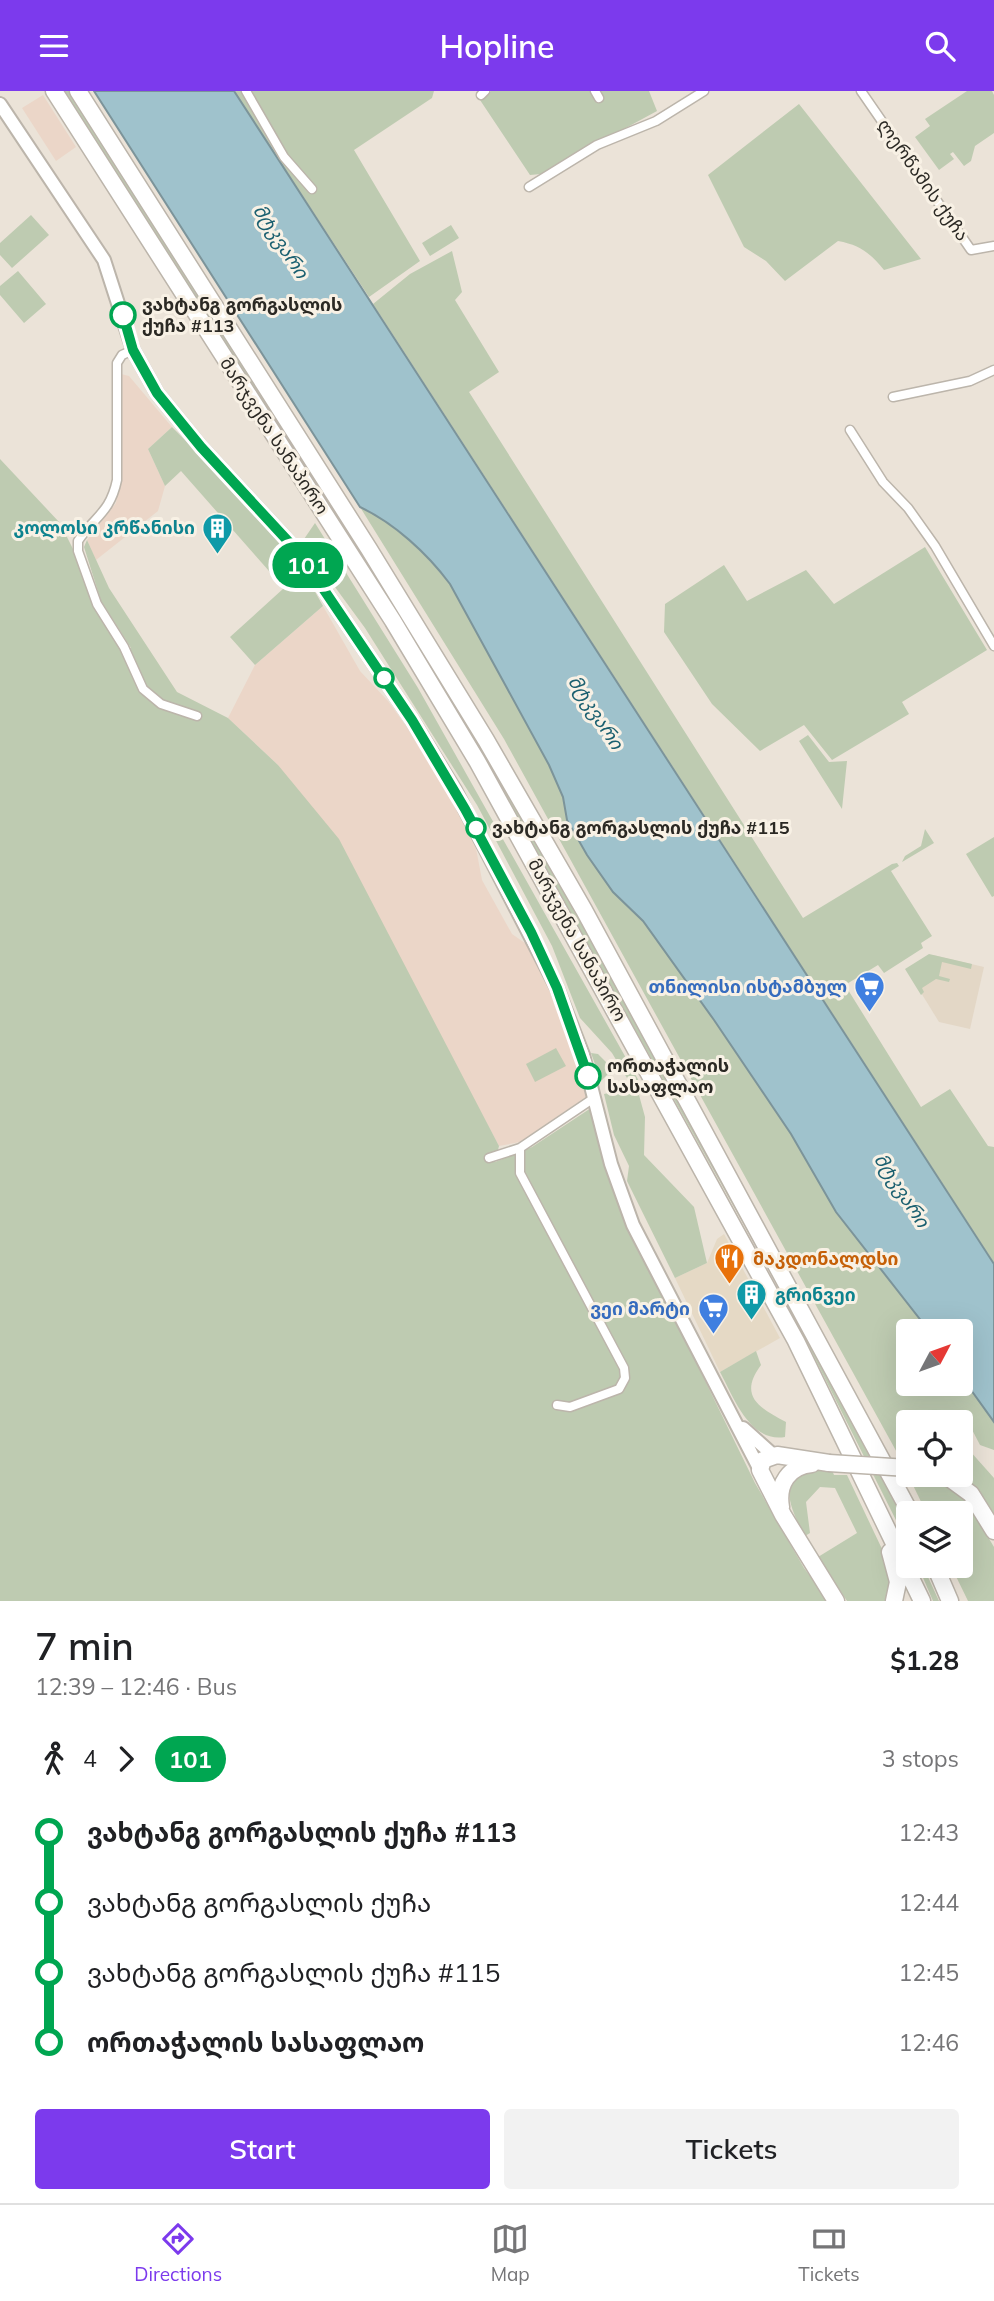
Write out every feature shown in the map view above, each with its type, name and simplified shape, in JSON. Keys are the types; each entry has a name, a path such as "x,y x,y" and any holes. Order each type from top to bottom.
{"highway":[{"name":"მარჯვენა სანაპირო","path":"54,91 379,599 477,761 796,1341 922,1601"},
{"name":"მარჯვენა სანაპირო","path":"78,91 362,537 486,740 584,910 904,1501"},
{"path":"777,1455 789,1465 780,1499 783,1515"},
{"path":"835,1597 783,1515 762,1474 763,1460 777,1455 829,1463 896,1467"},
{"path":"762,1474 772,1483 786,1478 801,1466 829,1463"},
{"path":"961,1487 971,1494 994,1531"},
{"path":"882,1515 898,1582 894,1601"},
{"path":"941,1578 952,1601"}],"street":[{"path":"246,91 284,157 312,189"},
{"path":"529,187 597,145 656,121 704,91"},
{"name":"ლერწამის ქუჩა","path":"861,91 971,250 994,246"},
{"path":"0,104 104,260 133,350 143,372 167,407 299,553 412,720 465,809 531,932 557,988 583,1055 611,1164 633,1225 762,1474"},
{"path":"133,350 122,355 117,363 117,480 113,498 98,521 78,541 78,551 97,604 124,647 143,689 160,704 197,716"},
{"path":"893,397 970,381 994,370"},
{"path":"850,430 883,482 908,508 935,546 994,646"},
{"path":"489,1158 520,1148 594,1098"},
{"path":"520,1148 520,1173 624,1368 625,1378 619,1389 570,1407 557,1405"},
{"path":"727,1409 749,1435 777,1455"}],"shaded area":[{"path":"43,95 76,147 56,161 22,108"},
{"path":"121,374 129,376 172,427 148,449 165,486 158,511 96,560 87,540 116,503 120,476"},
{"path":"323,606 360,671 388,701 424,751 475,843 482,880 512,934 532,948 551,985 586,1097 520,1142 499,1146 440,1037 278,765 228,718 255,665"},
{"path":"933,955 984,967 970,1029 939,1022 907,970"},
{"path":"724,1234 780,1338 720,1372 675,1278 707,1263 717,1239"}],"green space":[{"path":"63,91 69,91 368,556 483,747 787,1294 896,1505 896,1520 784,1297 479,749 363,560"},
{"path":"234,91 434,91 432,98 354,150 420,261 369,297"},
{"path":"491,91 592,91 595,96 601,91 649,91 657,111 541,174 530,175 480,100"},
{"path":"967,91 992,91 994,133 975,146 971,161 964,166 953,152 950,154 954,159 939,170 915,137 930,126 925,119"},
{"path":"799,104 921,259 884,270 864,251 838,241 785,281 766,261 744,247 708,175"},
{"path":"31,215 49,235 12,268 0,255 0,243"},
{"path":"451,225 459,238 430,256 422,243"},
{"path":"452,251 462,292 455,300 499,372 469,392 803,918 892,864 897,863 899,866 891,871 932,936 921,943 923,948 884,973 878,965 845,985 921,1107 950,1089 988,1146 994,1147 994,1263 373,304 410,274"},
{"path":"18,271 46,304 24,323 0,295 0,286"},
{"path":"172,427 273,533 292,556 323,606 255,665 230,637 284,588 181,471 165,486 148,449"},
{"path":"0,459 60,523 122,647 131,648 101,601 84,547 87,540 109,588 177,692 228,718 278,765 339,839 499,1146 495,1162 532,1147 591,1108 628,1223 755,1483 804,1568 829,1601 0,1601"},
{"path":"360,507 385,521 409,540 450,584 549,765 563,797 567,820 587,855 613,892 643,921 791,1134 836,1212 920,1319 896,1319 896,1397 973,1397 973,1393 994,1422 994,1450 980,1445 973,1432 973,1410 896,1410 896,1451 504,739"},
{"path":"315,523 418,688 644,1090 639,1095 645,1117 644,1155 694,1207 707,1263 675,1278 627,1181 629,1166 614,1135 604,1094 633,1088 612,1053 580,1018 552,946 477,805 365,628 302,542"},
{"path":"925,547 987,650 902,702 909,714 832,760 804,725 760,751 712,704 664,632 665,604 724,565 747,601 806,570 834,604"},
{"path":"808,735 829,762 847,761 842,809 799,741"},
{"path":"925,829 934,843 902,862 905,856 921,846"},
{"path":"994,837 994,896 992,897 966,854"},
{"path":"929,954 972,964 971,969 942,962 939,976 950,979 949,982 936,979 922,988 924,992 921,995 905,969"},
{"path":"556,1048 566,1066 535,1082 526,1064"},
{"path":"591,1053 598,1054 610,1066 609,1073 601,1081"},
{"path":"756,1351 761,1365 751,1385 752,1393 767,1412 786,1422 785,1437 773,1437 753,1426 737,1406 720,1372"},
{"path":"973,1454 994,1478 994,1517 973,1487"},
{"path":"831,1468 834,1475 847,1475 891,1568 892,1601 847,1601 818,1557 857,1533 835,1488 820,1487 806,1502 810,1533 805,1536 798,1522 790,1498 794,1480 801,1474"},
{"path":"914,1487 949,1487 960,1493 966,1501 921,1501"},
{"path":"973,1512 994,1547 994,1601 968,1601 957,1578 973,1578"},
{"path":"923,1578 928,1578 939,1601 933,1601"}],"water":[{"name":"მტკვარი","path":"94,91 234,91 994,1264 994,1422 973,1393 973,1319 920,1319 836,1212 791,1134 714,1020 643,921 613,892 587,855 567,820 563,797 549,765 450,584 409,540 385,521 360,507"}],"bus line":[{"name":"101","path":"123,315 133,350 157,393 201,447 282,531 299,553 412,720 455,790 531,932 557,988 583,1055 588,1076"}],"place":[{"name":"ვახტანგ გორგასლის ქუჩა #113","path":"123,315"},
{"name":"კოლოსი კრწანისი","path":"218,555"},
{"name":"ვახტანგ გორგასლის ქუჩა #115","path":"476,828"},
{"name":"თნილისი ისტამბულ","path":"870,1014"},
{"name":"ორთაჭალის სასაფლაო","path":"588,1076"},
{"name":"მაკდონალდსი","path":"730,1286"},
{"name":"გრინვეი","path":"752,1322"},
{"name":"ვეი მარტი","path":"713,1336"}]}
